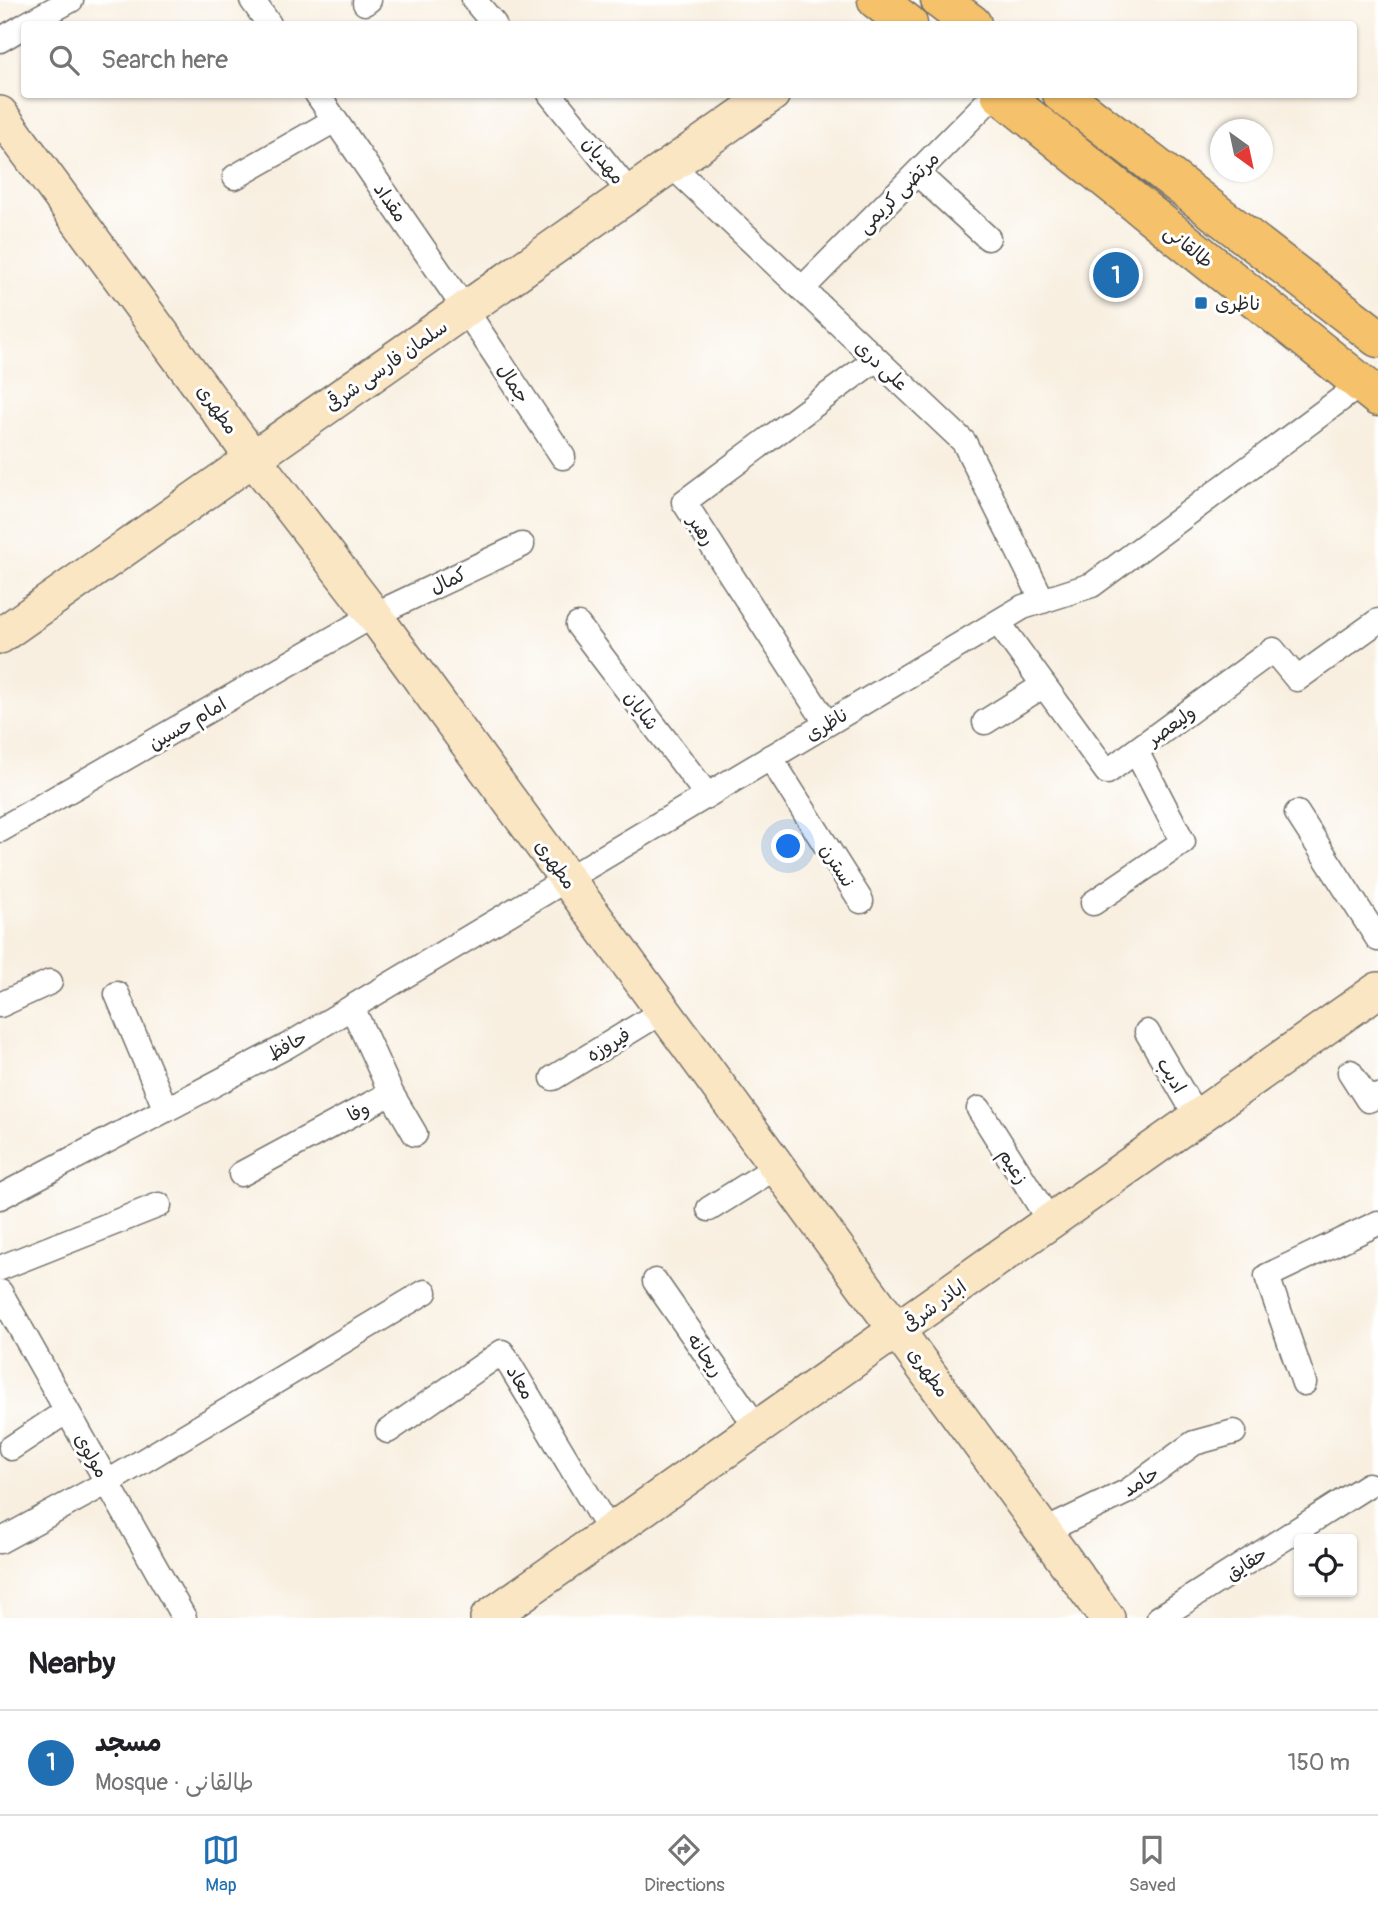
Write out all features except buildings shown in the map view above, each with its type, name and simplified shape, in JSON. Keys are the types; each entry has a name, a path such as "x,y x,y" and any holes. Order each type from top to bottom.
{"main road":[{"path":"940,0 968,21"},
{"name":"طالقانی","path":"1005,98 1370,390"},
{"path":"1067,98 1378,338"}],"street":[{"path":"33,21 71,0"},
{"path":"252,0 267,21"},
{"path":"474,0 492,21"},
{"path":"0,40 21,28"},
{"name":"مقداد","path":"320,98 466,309"},
{"name":"مهدیان","path":"553,98 630,193"},
{"name":"سلمان فارسی شرقی","path":"0,636 766,98"},
{"name":"مرتضی کریمی","path":"802,289 991,98"},
{"name":"مطهری","path":"0,114 253,458 374,615 1107,1618"},
{"path":"235,177 335,120"},
{"name":"علی دری","path":"671,165 964,442 1043,601"},
{"path":"917,173 988,238"},
{"name":"جمال","path":"466,309 563,457"},
{"name":"رهبر","path":"827,724 684,502 876,359"},
{"name":"ناظری","path":"566,878 1023,607 1092,585 1370,390"},
{"name":"کمال","path":"374,615 522,545"},
{"name":"امام حسین","path":"0,830 374,615"},
{"name":"ولیعصر","path":"998,622 1107,772 1273,650 1297,679 1378,621"},
{"name":"شایان","path":"578,625 706,795"},
{"path":"985,722 1044,685"},
{"path":"1093,903 1183,842 1136,751"},
{"name":"نسترن","path":"770,757 861,901"},
{"path":"1297,813 1378,939"},
{"name":"حافظ","path":"0,1197 287,1046 566,878"},
{"path":"0,1005 50,982"},
{"name":"اباذر شرقی","path":"488,1618 1378,990"},
{"path":"117,995 166,1110"},
{"name":"وفا","path":"241,1174 391,1093 352,1007"},
{"name":"فیروزه","path":"553,1078 663,1011"},
{"name":"ادیب","path":"1147,1032 1197,1117"},
{"path":"1350,1072 1368,1100 1378,1096"},
{"path":"391,1093 415,1134"},
{"name":"زعیم","path":"979,1109 1050,1222"},
{"path":"709,1209 778,1166"},
{"path":"0,1268 159,1205"},
{"path":"1304,1384 1267,1276 1378,1223"},
{"name":"ریحانه","path":"655,1281 758,1429"},
{"name":"مولوی","path":"0,1292 184,1618"},
{"path":"0,1541 107,1482 425,1292"},
{"name":"معاد","path":"388,1431 502,1352 610,1532"},
{"path":"11,1448 67,1411"},
{"name":"حامد","path":"1045,1531 1128,1491 1194,1443 1234,1432"},
{"name":"حقایق","path":"1159,1618 1368,1485"}],"place":[{"name":"مسجد","path":"1116,275"},
{"name":"ناظری","path":"1201,303"}]}
